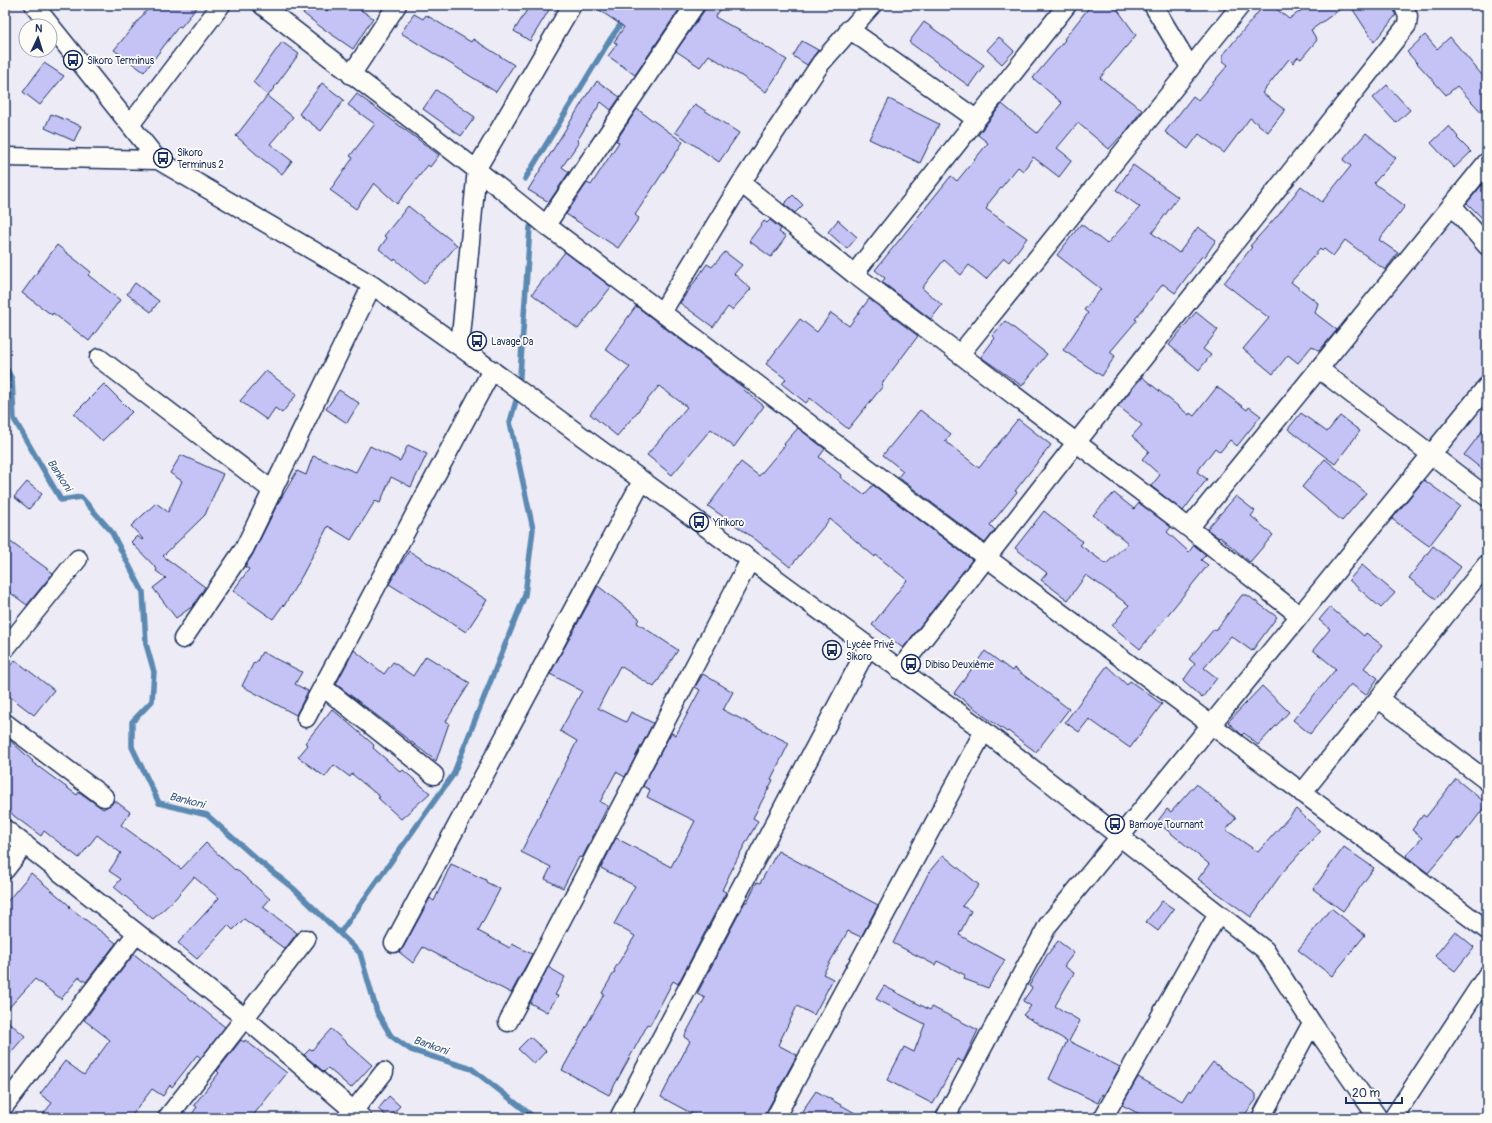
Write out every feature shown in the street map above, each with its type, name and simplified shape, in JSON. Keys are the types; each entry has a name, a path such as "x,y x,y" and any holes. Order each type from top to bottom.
{"street":[{"path":"34,5 158,160 372,285 460,347 984,731 1265,950 1312,1023 1378,1118"},
{"path":"130,125 221,5"},
{"path":"262,5 351,75 477,168 546,225 1210,726 1487,930"},
{"path":"351,75 397,5"},
{"path":"460,347 477,168 572,5"},
{"path":"546,225 695,5"},
{"path":"662,312 741,183 821,62 872,5"},
{"path":"854,274 1067,5"},
{"path":"1152,5 1190,67"},
{"path":"960,354 1241,5"},
{"path":"899,670 1076,443 1408,25 1408,16 1403,5"},
{"path":"850,29 976,119"},
{"path":"5,157 158,160"},
{"path":"1188,528 1487,162"},
{"path":"741,183 854,274 1188,528 1300,616"},
{"path":"1452,205 1487,246"},
{"path":"183,639 244,550 372,285"},
{"path":"99,358 272,491"},
{"path":"1319,369 1487,497"},
{"path":"306,718 492,370"},
{"path":"945,1118 1048,925 1487,386"},
{"path":"394,943 642,481"},
{"path":"5,649 78,559"},
{"path":"508,1022 750,560"},
{"path":"1302,793 1487,564"},
{"path":"620,1116 868,647"},
{"path":"323,687 434,775"},
{"path":"1378,699 1487,781"},
{"path":"5,723 104,797"},
{"path":"775,1118 984,731"},
{"path":"5,829 245,1018 354,1116 384,1072"},
{"path":"5,870 25,844"},
{"path":"1103,1118 1218,914"},
{"path":"5,1105 138,933"},
{"path":"167,1118 306,939"},
{"path":"1393,1118 1487,975"},
{"path":"1261,1118 1312,1023"}],"shaded area":[{"path":"1454,215 1487,254 1487,488 1330,368"}],"building":[{"path":"151,5 199,5 181,27 179,26 144,72 114,50"},
{"path":"293,5 319,5 327,11 332,5 353,5 373,18 353,49 318,25"},
{"path":"530,5 552,5 530,41 514,31"},
{"path":"592,5 682,5 635,75 608,56 617,44 614,42 624,27"},
{"path":"705,5 724,5 715,17 787,60 766,92 709,55 700,67 676,51 704,11"},
{"path":"1091,5 1114,5 1136,35 1100,78 1142,110 1121,138 1120,137 1109,149 1078,123 1057,148 1072,160 1059,177 1033,157 1023,171 1018,167 987,205 988,206 986,209 1027,238 1009,262 1004,258 986,279 969,265 961,275 944,260 922,288 942,305 931,319 882,282 885,278 875,270 951,176 957,181 988,143 978,135 1002,104 1037,133 1062,103 1033,78 1065,40 1064,39"},
{"path":"1264,5 1271,5 1289,19 1309,5 1346,5 1311,30 1317,40 1301,59 1298,57 1293,63 1289,59 1262,93 1285,110 1268,132 1250,118 1224,153 1199,134 1188,149 1165,132 1193,96 1198,100 1228,65 1223,61 1223,55"},
{"path":"1350,5 1393,5 1396,15 1374,42"},
{"path":"414,14 423,19 426,15 471,42 473,39 514,65 496,92 401,33"},
{"path":"924,22 984,65 969,86 909,42"},
{"path":"1425,35 1437,49 1450,37 1487,81 1487,118 1457,86 1446,95 1407,52"},
{"path":"999,37 1014,51 1002,64 987,50"},
{"path":"802,41 818,50 807,65 793,56"},
{"path":"282,42 299,54 268,96 253,82"},
{"path":"44,63 64,76 40,105 23,92"},
{"path":"597,81 620,97 611,110 601,102 577,141 579,142 562,167 569,172 549,202 528,190"},
{"path":"322,83 344,100 321,131 299,114"},
{"path":"1387,85 1410,110 1396,123 1373,98"},
{"path":"436,90 475,117 461,136 423,109"},
{"path":"357,94 439,155 430,167 428,165 397,204 374,183 356,209 330,190 353,158 350,156 375,124 348,105"},
{"path":"267,96 293,117 270,144 292,161 282,174 236,136"},
{"path":"889,99 939,124 920,163 869,139"},
{"path":"695,104 739,133 719,162 675,132"},
{"path":"637,109 683,142 635,215 639,218 618,248 566,214 587,183 591,185 619,142 616,141"},
{"path":"51,114 81,126 74,141 45,128"},
{"path":"1449,126 1458,137 1457,138 1471,152 1454,168 1431,143"},
{"path":"1366,133 1396,158 1374,183 1405,206 1379,240 1398,253 1385,270 1345,240 1333,256 1324,249 1322,251 1320,249 1291,282 1318,303 1315,313 1337,330 1319,351 1312,346 1298,363 1288,355 1273,374 1243,349 1269,318 1224,283 1252,247 1250,246 1277,217 1301,186 1322,202 1351,166 1343,160"},
{"path":"1133,165 1178,197 1152,233 1179,253 1198,227 1216,240 1204,258 1202,256 1175,293 1163,284 1135,319 1137,320 1110,352 1115,356 1102,376 1063,350 1088,313 1084,310 1101,289 1057,255 1081,224 1107,244 1140,207 1116,190"},
{"path":"1487,179 1487,223 1467,203"},
{"path":"793,195 803,205 795,213 784,204"},
{"path":"408,206 457,245 424,284 395,259 394,261 379,249 387,238 384,236"},
{"path":"770,220 781,229 779,232 786,237 771,257 749,241 764,221 767,223"},
{"path":"838,220 857,237 847,249 828,232"},
{"path":"57,245 91,272 88,275 120,300 89,341 53,313 52,315 22,293"},
{"path":"565,252 611,287 578,329 532,294"},
{"path":"725,252 742,265 734,274 751,289 732,310 728,307 713,327 680,303 707,264 712,267"},
{"path":"135,283 159,301 151,312 127,294"},
{"path":"869,299 918,336 881,385 883,386 848,429 810,398 806,403 782,384 786,379 766,364 800,319 817,332 831,313 849,326"},
{"path":"636,306 745,389 744,390 764,406 734,447 711,429 672,475 647,455 687,407 659,386 617,436 590,414 630,367 605,349"},
{"path":"1196,312 1218,330 1203,349 1211,355 1199,370 1169,345"},
{"path":"1005,321 1047,354 1022,386 981,357 995,338 992,336"},
{"path":"266,371 297,394 282,413 275,408 267,420 240,401"},
{"path":"1142,377 1189,415 1190,413 1194,416 1217,387 1247,410 1249,407 1261,416 1237,446 1230,440 1220,452 1215,448 1197,472 1207,479 1183,511 1151,486 1160,475 1142,459 1149,451 1132,436 1142,425 1118,406"},
{"path":"104,384 132,412 102,441 74,414"},
{"path":"339,390 359,403 347,423 326,409"},
{"path":"920,410 951,434 945,441 979,468 1018,419 1051,445 1015,491 1017,492 990,525 995,530 985,543 898,477 903,471 883,455"},
{"path":"1301,413 1327,432 1340,416 1360,431 1335,464 1288,429"},
{"path":"1487,425 1487,473 1464,455"},
{"path":"798,428 825,449 819,457 841,475 840,477 864,495 873,485 972,560 903,648 872,625 907,580 876,555 875,557 830,519 790,567 755,539 708,506 741,462 759,476"},
{"path":"408,445 427,454 411,487 391,477 380,503 375,501 351,540 328,526 303,574 284,606 283,605 273,619 233,591 249,569 245,567 276,507 297,471 306,475 313,456 356,472 370,446 400,461"},
{"path":"181,455 223,474 205,515 163,556 205,587 193,606 176,618 153,588 166,578 156,571 157,569 131,542 137,536 142,540 143,539 131,526 156,503 168,512 182,481 170,473"},
{"path":"1325,459 1366,493 1342,521 1302,487"},
{"path":"1424,480 1460,506 1429,546 1392,519"},
{"path":"27,482 42,494 29,509 14,497"},
{"path":"1114,493 1134,509 1139,503 1171,527 1167,532 1189,552 1194,545 1206,555 1201,560 1208,565 1140,649 1112,626 1129,605 1086,575 1068,600 1041,580 1047,573 1015,548 1044,511 1083,542 1080,545 1106,564 1128,543 1093,515"},
{"path":"1236,496 1255,511 1251,516 1273,535 1250,562 1220,537 1219,538 1207,529"},
{"path":"5,538 53,573 27,605 5,589"},
{"path":"1433,546 1461,567 1436,599 1409,578"},
{"path":"409,551 487,600 466,632 389,584"},
{"path":"1362,565 1395,593 1381,608 1349,580"},
{"path":"598,586 639,618 637,623 678,650 654,687 620,666 598,708 626,722 631,712 653,723 625,777 616,772 600,802 608,806 582,858 579,857 563,888 545,879 551,867 521,852 577,741 560,731 582,691 550,674"},
{"path":"1242,595 1247,595 1277,617 1252,651 1231,636 1204,668 1217,678 1202,698 1183,681 1195,664 1189,659 1214,629 1216,630"},
{"path":"1330,607 1364,636 1366,633 1382,645 1364,668 1378,678 1366,695 1351,684 1310,734 1293,720 1336,669 1313,650 1330,629 1319,620"},
{"path":"354,650 384,674 393,662 413,676 426,656 470,683 446,721 449,723 436,761 336,684"},
{"path":"985,651 1012,671 1014,668 1069,709 1036,752 1008,731 1007,732 981,714 954,693"},
{"path":"262,652 302,672 295,684 308,691 296,715 242,686 254,662 256,663"},
{"path":"15,660 54,690 34,715 5,693 5,672"},
{"path":"1107,666 1127,685 1130,681 1162,704 1130,748 1089,719 1079,732 1065,722"},
{"path":"703,674 733,692 723,710 789,743 771,779 773,780 753,818 758,821 722,890 726,892 678,984 673,981 650,1025 648,1024 609,1095 562,1070 604,994 602,993 615,971 614,970 635,936 614,924 635,886 601,868 616,838 671,867 695,821 647,797 650,790 643,786 671,733 676,735 700,690 695,687"},
{"path":"1262,686 1289,712 1258,745 1244,733 1242,735 1228,722"},
{"path":"332,709 374,745 373,748 401,772 403,770 430,793 401,819 378,798 380,797 352,774 350,777 334,765 325,777 298,757 308,745 305,743"},
{"path":"5,736 33,761 32,762 77,795 79,792 103,809 112,804 114,800 130,812 121,825 181,869 206,843 235,870 236,869 270,899 263,907 297,933 285,949 244,919 233,930 228,925 197,959 178,943 219,898 194,877 174,900 153,919 114,887 121,879 109,871 121,853 97,835 79,858 44,831 41,836 14,816 5,806"},
{"path":"1456,779 1487,804 1460,839 1458,838 1428,873 1406,856 1422,838 1412,830 1423,815 1426,817"},
{"path":"1196,784 1236,818 1226,830 1258,852 1296,809 1320,831 1282,873 1251,917 1198,879 1209,864 1157,822 1167,809 1171,812"},
{"path":"1344,847 1374,868 1343,911 1313,889"},
{"path":"778,851 878,905 861,937 848,931 823,974 833,979 814,1015 797,1006 778,1045 797,1055 763,1118 700,1118 661,1097 690,1041 684,1037 705,998 697,994 745,902 747,902 757,882 760,883"},
{"path":"943,855 979,885 962,906 971,911 959,935 1005,960 988,988 964,979 965,975 937,961 935,965 893,943 929,872"},
{"path":"451,864 486,880 486,882 500,889 478,931 510,948 512,944 532,954 511,993 423,947 413,963 399,952 403,948 430,898 434,901"},
{"path":"31,873 70,906 69,907 116,943 86,982 79,977 61,999 35,979 5,1012 5,904"},
{"path":"1162,901 1174,909 1158,931 1146,922"},
{"path":"1331,908 1365,935 1332,976 1298,950"},
{"path":"1455,931 1474,947 1455,971 1435,956"},
{"path":"1058,941 1074,953 1064,966 1074,973 1055,1006 1080,1021 1069,1041 1120,1067 1104,1095 1102,1094 1098,1103 1049,1079 1067,1041 1023,1015 1031,1006 1023,1001 1032,988 1029,986 1047,955"},
{"path":"134,954 225,1027 201,1058 197,1055 172,1087 170,1085 163,1096 152,1089 130,1118 40,1118 52,1103 40,1094 65,1061 84,1075 110,1040 84,1020"},
{"path":"548,967 565,977 555,995 558,996 547,1012 530,1003"},
{"path":"884,986 930,1010 932,1007 978,1030 963,1062 957,1059 933,1104 887,1080 904,1047 914,1052 925,1024 876,999"},
{"path":"5,1019 25,1036 5,1059"},
{"path":"331,1029 372,1065 351,1088 328,1068 324,1072 304,1055 310,1049 312,1050"},
{"path":"530,1037 546,1051 534,1064 518,1049"},
{"path":"241,1040 244,1042 245,1040 287,1073 251,1118 189,1118 197,1107 194,1105 219,1073 217,1071"},
{"path":"1213,1062 1256,1094 1256,1100 1242,1118 1147,1118 1122,1105 1138,1077 1182,1101 1189,1090 1191,1092"},
{"path":"816,1091 864,1118 800,1118 805,1107"},
{"path":"389,1096 400,1106 389,1118 378,1109"}],"waterway":[{"path":"525,179 611,38 625,18"},
{"path":"340,933 453,775 525,595 533,529 510,422 519,390 530,227"},
{"name":"Bankoni","path":"5,366 12,379 14,419 61,500 81,497 111,531 143,592 146,644 154,672 152,701 132,722 132,747 159,803 207,815 260,862 294,889 360,953 377,1012 391,1036 411,1050 472,1069 535,1118"}],"place":[{"name":"Sikoro Terminus","path":"73,60"},
{"name":"Sikoro Terminus 2","path":"163,158"},
{"name":"Lavage Da","path":"477,341"},
{"name":"Yirikoro","path":"699,522"},
{"name":"Lycée Privé Sikoro","path":"832,650"},
{"name":"Dibiso Deuxième","path":"911,664"},
{"name":"Bamoye Tournant","path":"1115,824"}]}
